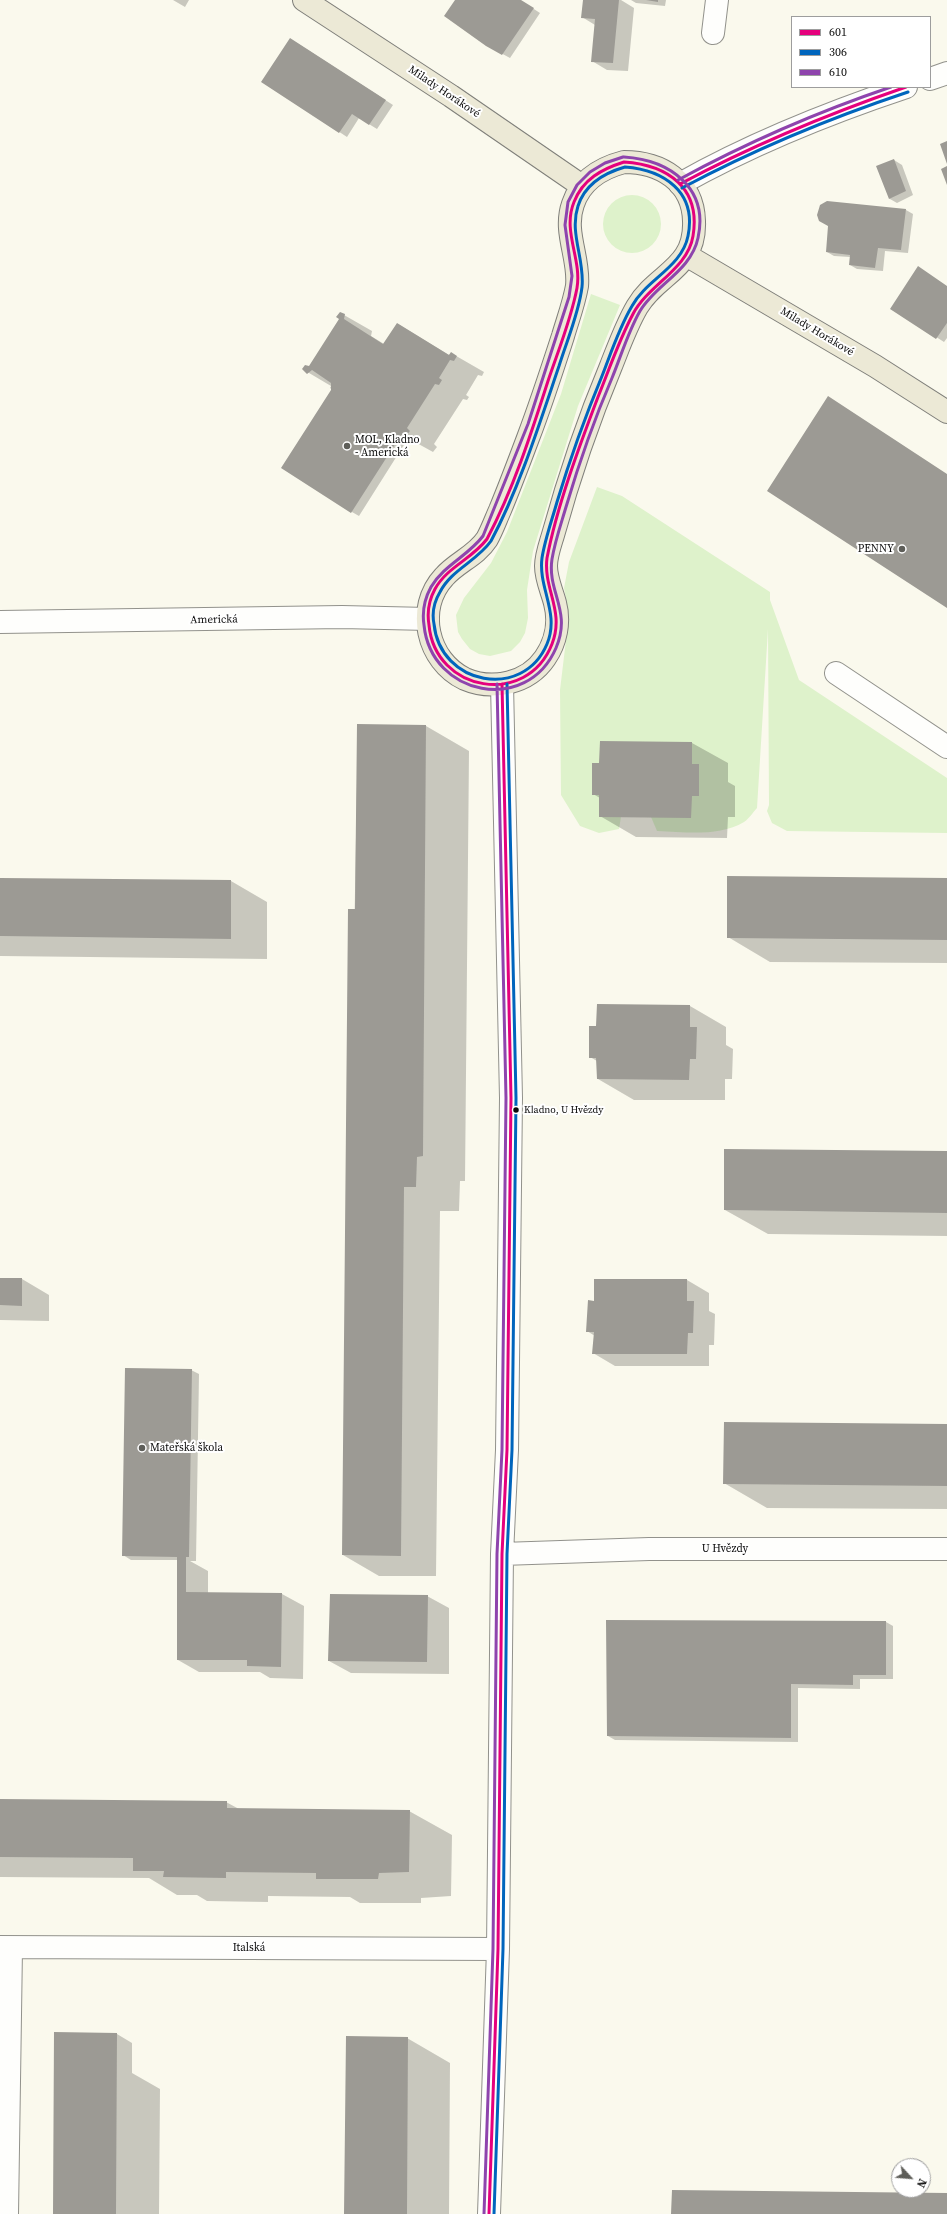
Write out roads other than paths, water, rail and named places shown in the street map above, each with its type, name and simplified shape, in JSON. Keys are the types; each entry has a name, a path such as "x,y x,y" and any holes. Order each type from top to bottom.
{"main road":[{"name":"Milady Horákové","path":"304,0 451,96 582,186"},
{"path":"624,162 649,164 671,176 680,184 692,206 694,219 691,244 686,255 672,272 645,294 634,312 597,398 578,451 560,509 546,565 558,615 555,639 544,660 535,669 514,681 502,684 480,684 469,681 450,669 436,652 428,631 429,607 438,584 455,567 474,553 487,538 506,496 546,390 577,285 577,270 571,238 570,217 572,206 582,186 601,170 624,162"},
{"name":"Milady Horákové","path":"686,255 875,366 947,412"}],"street":[{"path":"713,33 717,0"},
{"path":"931,79 947,73"},
{"path":"680,184 722,161 765,141 870,99 903,88"},
{"name":"Americká","path":"0,622 342,618 428,619"},
{"path":"836,673 947,747"},
{"path":"489,2214 498,1949 502,1554 507,1450 511,1098 502,684"},
{"name":"U Hvězdy","path":"502,1554 649,1549 947,1549"},
{"path":"6,1947 7,2214"},
{"name":"Italská","path":"6,1947 498,1949"}],"place":[{"name":"MOL, Kladno - Americká","path":"347,446"},
{"name":"PENNY","path":"902,549"},
{"name":"Kladno, U Hvězdy","path":"516,1110"},
{"name":"Mateřská škola","path":"142,1448"}]}
